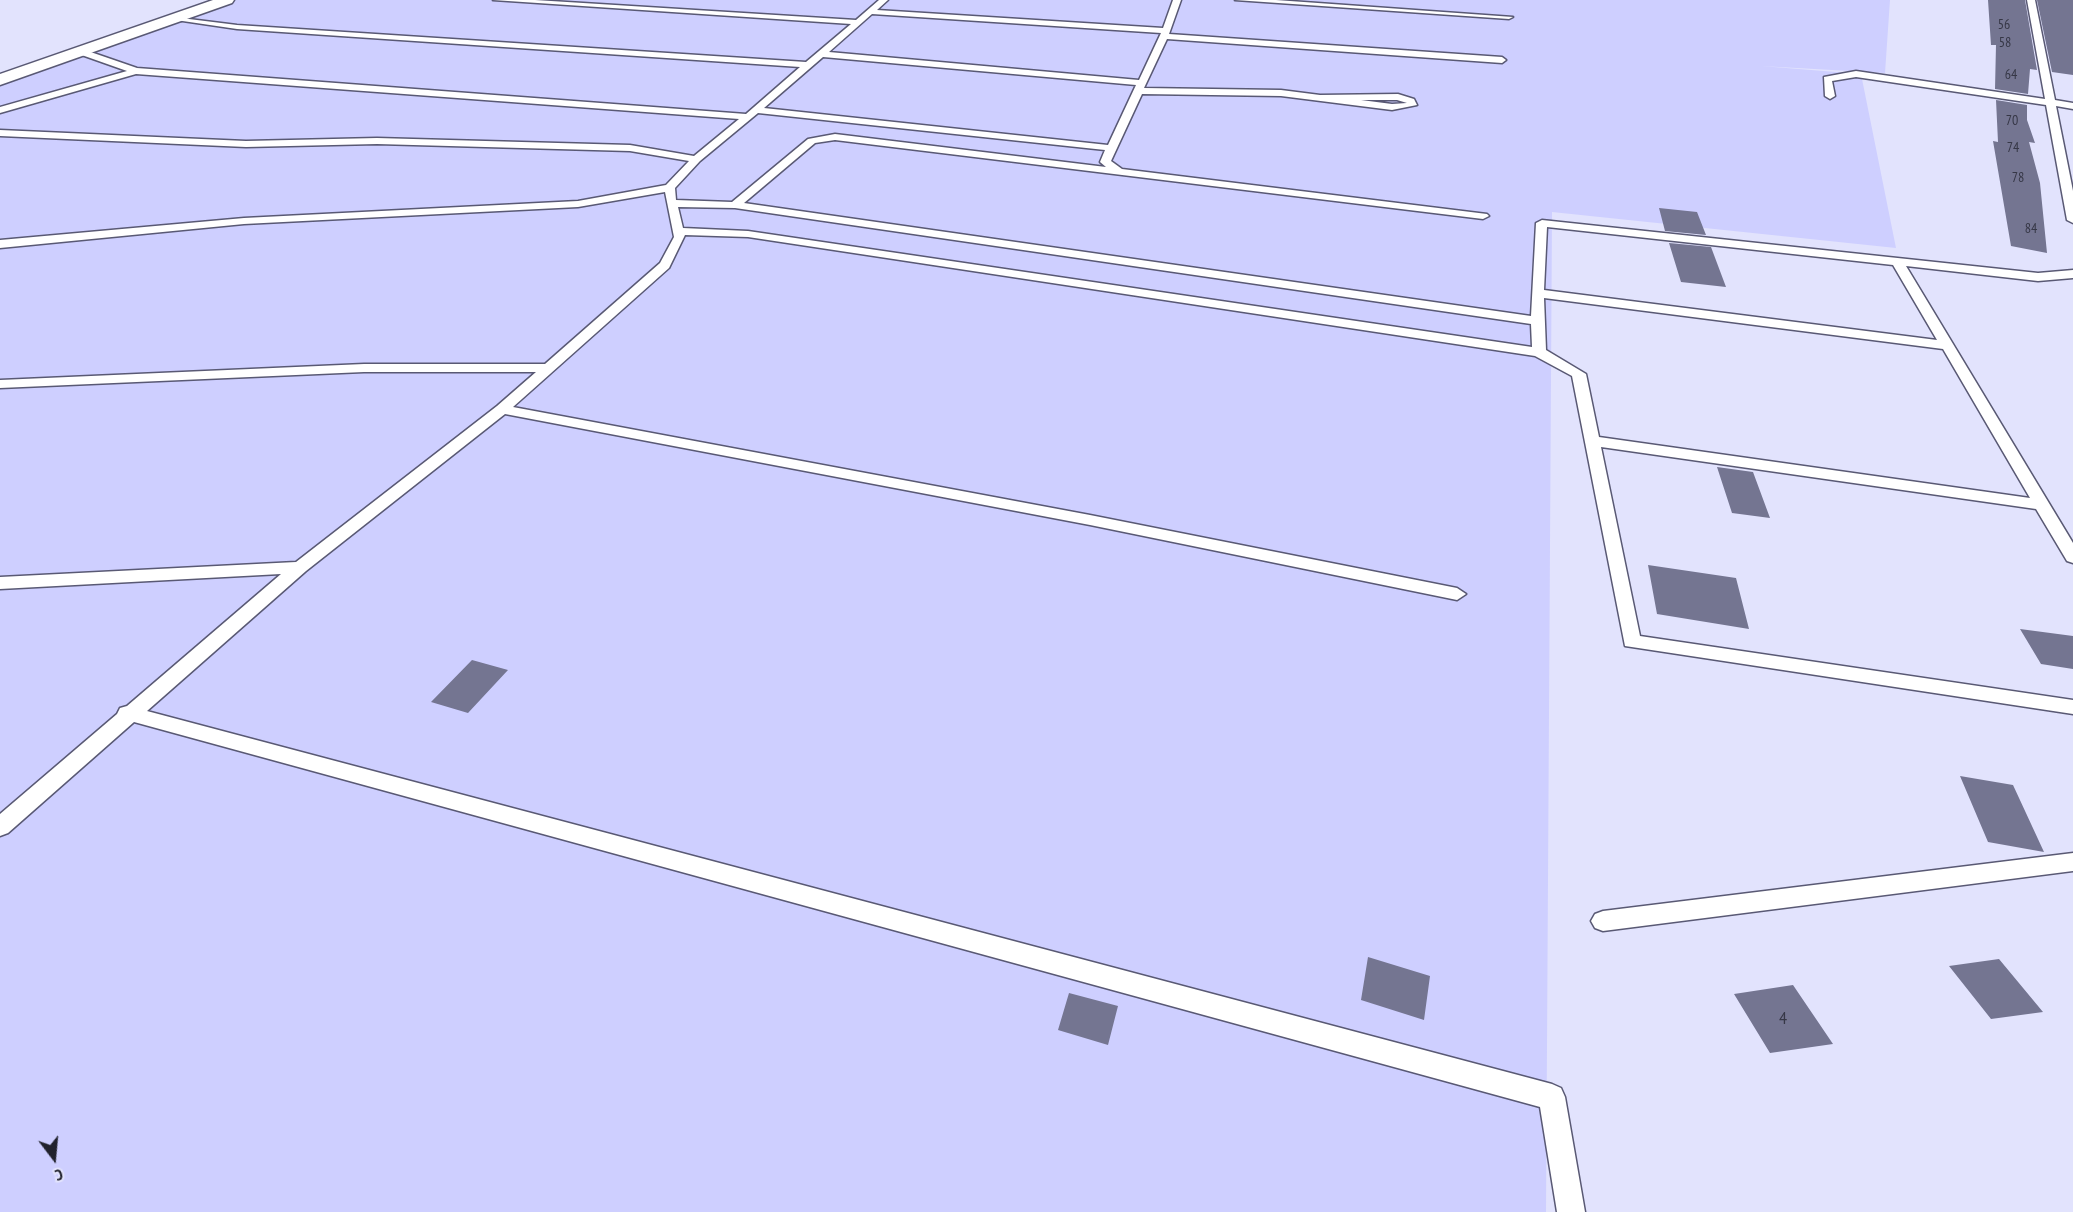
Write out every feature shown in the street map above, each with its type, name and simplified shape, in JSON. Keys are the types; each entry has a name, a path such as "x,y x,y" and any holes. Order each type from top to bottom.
{"street":[{"path":"0,80 227,0"}],"lane":[{"path":"497,0 857,22"},
{"path":"0,827 127,713 300,567 502,409 665,265 680,237 671,196 696,159 753,114 806,65 884,0"},
{"path":"1119,172 1105,162 1177,0"},
{"path":"1239,0 1509,17"},
{"path":"2031,0 2073,220"},
{"path":"870,12 1502,60"},
{"path":"173,19 237,27 806,65"},
{"path":"79,51 136,71 753,114 1112,148"},
{"path":"821,54 1139,87 1281,93 1320,98 1392,107 1412,105 1412,101 1398,97 1320,98"},
{"path":"0,110 136,71"},
{"path":"1830,96 1827,79 1856,74 1896,84 2073,106"},
{"path":"0,133 246,144 377,141 630,148 696,159"},
{"path":"735,205 812,141 835,137 1483,216"},
{"path":"0,244 244,221 578,204 671,196 1538,321"},
{"path":"1539,352 1537,293 1542,223 2038,277 2073,274"},
{"path":"678,231 747,234 1539,352 1579,374 1632,641 2073,707"},
{"path":"1898,263 2073,556"},
{"path":"1537,293 1949,346"},
{"path":"0,384 364,368 485,366 547,368"},
{"path":"502,409 1090,520 1457,594"},
{"path":"1592,441 2042,505"},
{"path":"0,583 300,567"},
{"path":"127,713 1552,1097 1571,1212"},
{"path":"1603,921 2073,862"}],"shaded area":[{"path":"230,0 1890,0 1885,73 1761,66 1861,74 1896,248 1552,212 1546,1212 0,1212 0,82"}],"building":[{"path":"1988,0 2025,0 2037,70 2030,69 2028,94 1995,89 1996,45 1991,45"},
{"path":"2037,0 2073,0 2073,75 2052,72"},
{"path":"1996,100 2027,105 2027,120 2035,143 2029,142 2040,183 2047,253 2011,246 1993,141 1998,142"},
{"path":"1659,208 1697,212 1706,235 1665,231"},
{"path":"1669,243 1711,247 1726,287 1681,282"},
{"path":"1717,467 1753,472 1770,518 1732,513"},
{"path":"1648,565 1736,578 1749,629 1657,614"},
{"path":"2020,629 2073,636 2073,669 2041,664"},
{"path":"472,660 508,670 468,713 431,702"},
{"path":"1960,776 2013,785 2044,852 1988,842"},
{"path":"1368,957 1430,976 1424,1020 1361,1000"},
{"path":"1999,959 2043,1012 1991,1019 1949,966"},
{"path":"1793,985 1833,1044 1770,1053 1734,994"},
{"path":"1069,993 1118,1006 1108,1045 1058,1030"}]}
